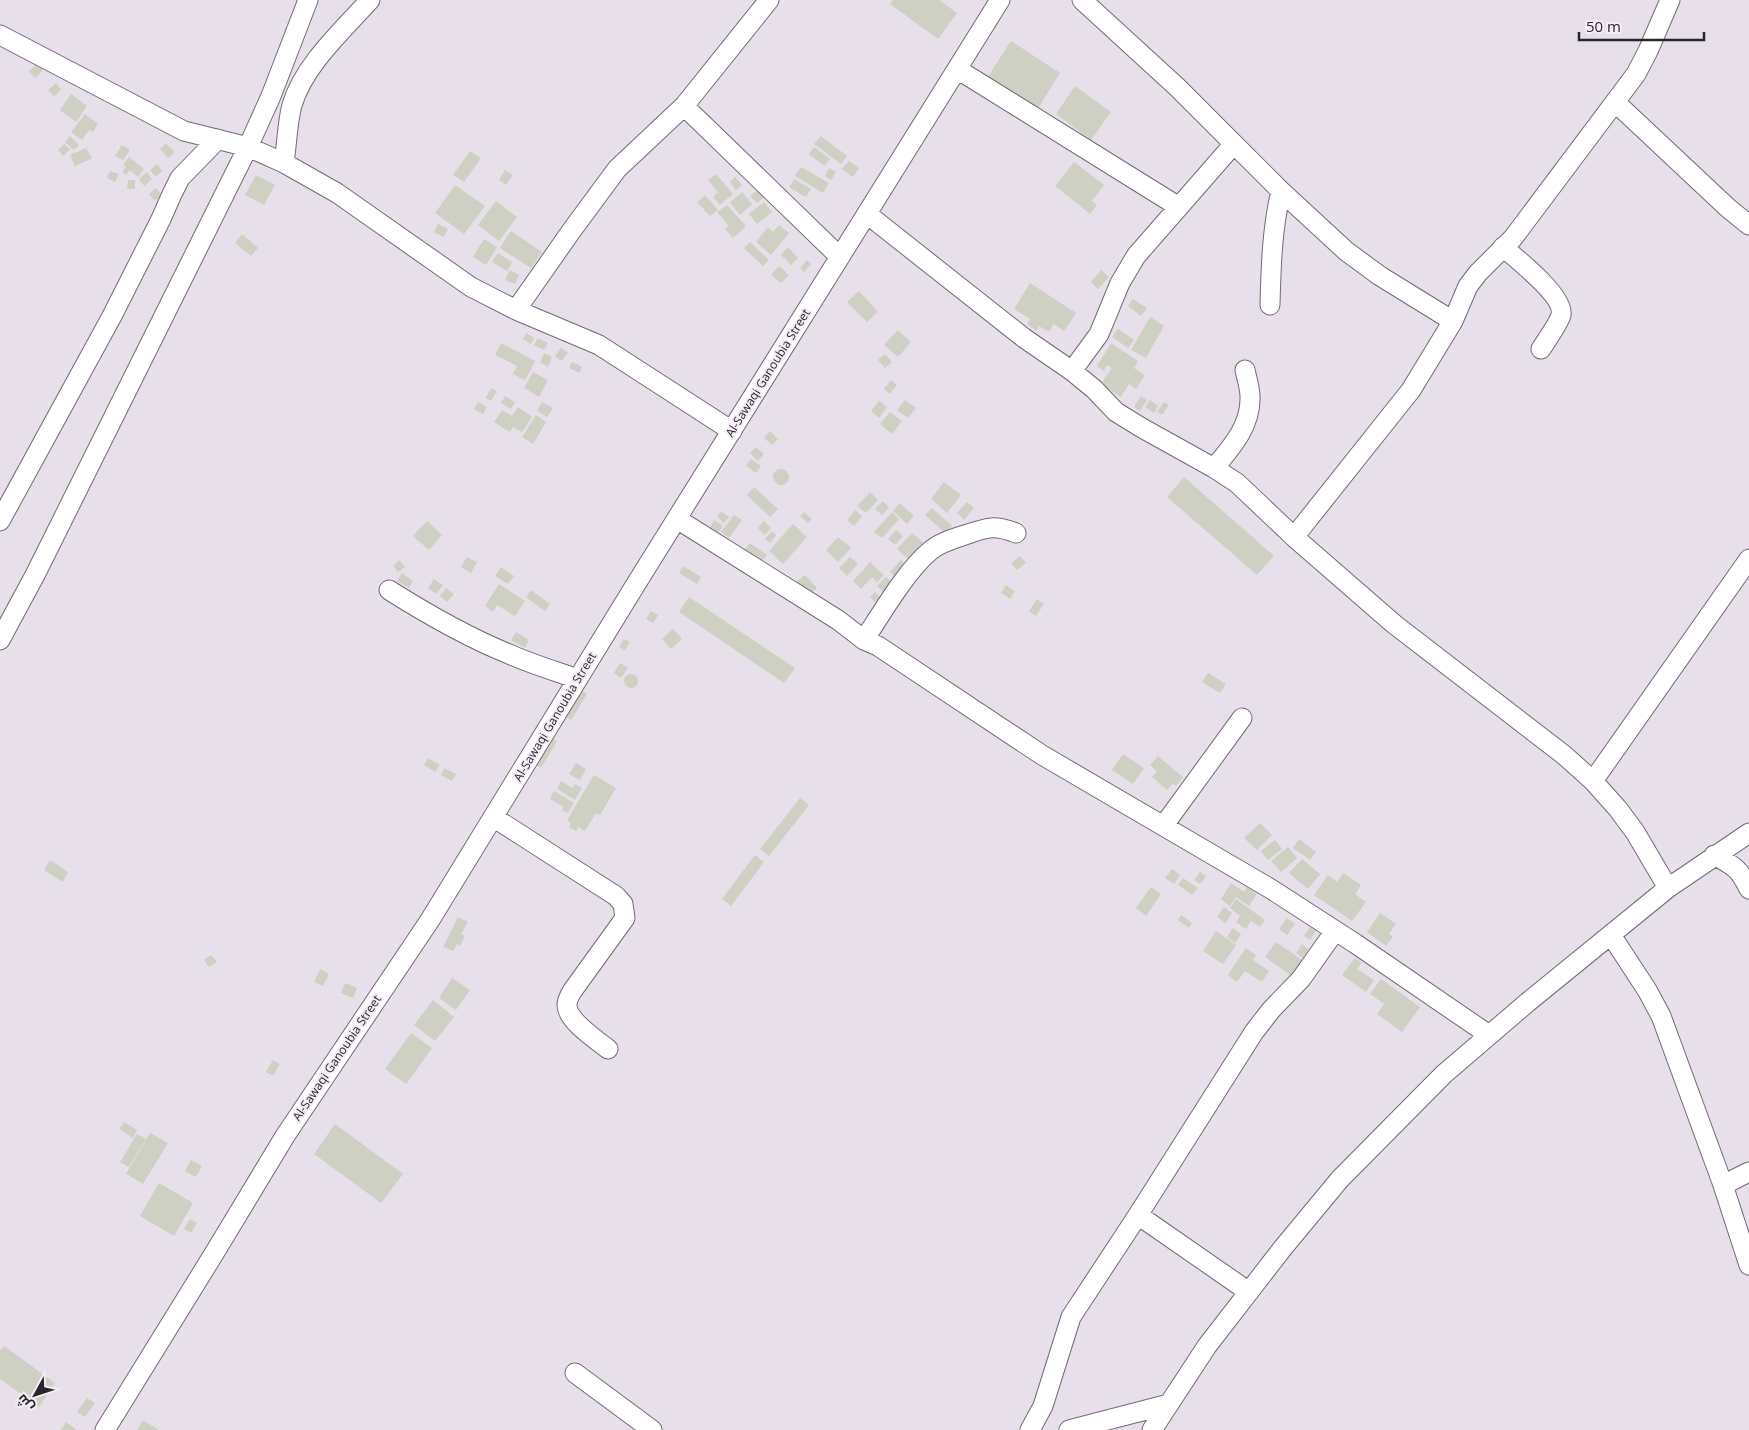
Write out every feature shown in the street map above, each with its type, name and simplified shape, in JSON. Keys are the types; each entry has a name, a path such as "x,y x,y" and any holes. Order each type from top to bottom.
{"street":[{"path":"0,640 44,557 248,147 271,96 308,0"},
{"path":"284,163 292,106 300,88 318,58 370,0"},
{"path":"516,310 617,169 684,106 769,0"},
{"name":"Al-Sawaqi Ganoubia Street","path":"105,1430 285,1136 430,920 1000,0"},
{"path":"1082,0 1177,87 1280,191 1346,251 1380,276 1453,321"},
{"path":"1294,537 1411,390 1453,321 1468,286 1529,218 1636,74 1670,0"},
{"path":"0,35 184,131 248,147 284,163 337,194 471,287 516,310 599,345 732,432"},
{"path":"957,69 1179,207"},
{"path":"1615,102 1728,208 1749,225"},
{"path":"684,106 840,257"},
{"path":"1,517 116,307 180,178 218,139"},
{"path":"1072,370 1099,334 1127,270 1136,256 1233,145"},
{"path":"1270,305 1272,239 1280,191"},
{"path":"867,214 1024,338 1072,370 1116,412 1237,483 1294,537 1394,624 1564,755 1618,809 1635,832 1668,888"},
{"path":"1503,248 1546,286 1561,305 1561,315 1541,349"},
{"path":"1214,468 1236,442 1248,415 1250,397 1245,370"},
{"path":"677,519 838,620 864,640 878,646 1042,755 1271,889 1489,1035"},
{"path":"864,640 912,570 930,550 953,539 990,527 1002,528 1016,533"},
{"path":"1593,782 1749,559"},
{"path":"389,590 421,610 502,651 578,679"},
{"path":"1164,825 1242,718"},
{"path":"493,817 616,896 623,904 625,918 573,990 568,998 567,1006 569,1013 579,1026 608,1049"},
{"path":"1152,1430 1207,1346 1340,1179 1444,1074 1668,888 1749,833"},
{"path":"1714,855 1736,867 1749,889"},
{"path":"1030,1430 1043,1406 1071,1317 1254,1032 1271,1010 1301,979 1335,931"},
{"path":"1611,935 1647,990 1661,1016 1723,1185 1749,1265"},
{"path":"1723,1185 1749,1172"},
{"path":"1138,1215 1249,1292"},
{"path":"575,1373 652,1430"},
{"path":"1069,1430 1169,1404"}],"building":[{"path":"893,0 939,0 957,13 938,39 890,4"},
{"path":"1011,41 1060,73 1037,110 987,78"},
{"path":"38,63 43,70 35,78 29,71"},
{"path":"56,83 61,90 54,96 48,90"},
{"path":"1075,86 1111,112 1091,140 1056,114"},
{"path":"71,94 87,106 76,122 60,110"},
{"path":"85,114 98,124 93,132 89,130 82,140 71,132"},
{"path":"70,136 79,145 74,150 65,142"},
{"path":"821,136 847,156 841,164 814,144"},
{"path":"166,143 175,152 168,158 160,149"},
{"path":"64,144 70,149 63,156 58,150"},
{"path":"122,145 130,150 123,160 115,156"},
{"path":"814,147 830,159 824,166 809,154"},
{"path":"86,148 92,158 75,166 70,155"},
{"path":"470,151 481,158 464,182 453,175"},
{"path":"129,157 144,169 138,177 130,170 126,175 122,172 126,167 123,165"},
{"path":"849,161 859,168 853,177 842,169"},
{"path":"1074,162 1104,185 1092,201 1097,205 1090,214 1055,186"},
{"path":"157,164 162,171 156,177 150,170"},
{"path":"801,167 829,183 823,193 795,176"},
{"path":"829,168 836,172 831,180 825,176"},
{"path":"505,170 513,175 506,185 499,180"},
{"path":"110,171 119,174 115,182 107,178"},
{"path":"147,172 152,179 144,186 139,179"},
{"path":"716,174 733,194 720,205 713,197 718,192 708,180"},
{"path":"256,175 275,185 264,205 245,195"},
{"path":"735,177 742,185 736,190 730,182"},
{"path":"794,179 811,189 806,197 789,187"},
{"path":"128,180 135,180 135,189 127,189"},
{"path":"455,185 485,206 464,234 435,213"},
{"path":"156,188 162,195 155,201 149,194"},
{"path":"758,190 764,197 757,203 750,196"},
{"path":"742,192 752,204 740,215 730,202"},
{"path":"705,195 718,210 710,216 697,202"},
{"path":"496,201 517,217 499,241 478,225"},
{"path":"764,202 772,212 757,224 749,214"},
{"path":"727,205 746,226 733,238 725,229 729,226 717,212"},
{"path":"438,224 448,229 444,237 434,232"},
{"path":"779,225 789,233 771,255 756,242 768,227 773,232"},
{"path":"511,231 542,252 531,268 500,248"},
{"path":"242,234 258,248 251,256 235,243"},
{"path":"484,239 497,247 486,265 473,257"},
{"path":"750,242 769,260 763,266 744,248"},
{"path":"788,247 798,258 791,265 781,255"},
{"path":"498,253 512,262 507,271 492,262"},
{"path":"807,260 811,264 804,272 800,268"},
{"path":"779,266 789,275 781,283 771,275"},
{"path":"510,270 519,275 515,284 505,280"},
{"path":"1101,270 1109,277 1098,289 1091,282"},
{"path":"1030,283 1076,313 1064,331 1054,324 1049,332 1039,326 1036,331 1027,324 1030,319 1014,309"},
{"path":"859,291 878,312 867,322 847,302"},
{"path":"1133,299 1147,308 1141,316 1128,306"},
{"path":"1150,317 1164,326 1146,358 1131,350"},
{"path":"1118,329 1134,340 1128,348 1112,337"},
{"path":"898,330 911,342 898,357 884,345"},
{"path":"526,333 534,338 531,344 523,339"},
{"path":"538,338 548,343 544,350 534,345"},
{"path":"501,343 535,361 525,380 513,374 517,366 495,355"},
{"path":"1111,343 1138,361 1134,368 1145,375 1136,389 1129,384 1121,397 1101,384 1112,368 1107,365 1104,371 1097,366"},
{"path":"561,348 568,353 561,361 555,356"},
{"path":"544,353 552,357 548,367 540,362"},
{"path":"885,354 892,362 885,368 878,360"},
{"path":"572,362 582,367 579,373 569,368"},
{"path":"533,372 548,380 539,397 524,388"},
{"path":"891,380 897,385 890,394 884,389"},
{"path":"491,388 497,391 491,401 486,398"},
{"path":"505,396 515,402 511,409 501,403"},
{"path":"1141,396 1147,400 1140,411 1134,407"},
{"path":"905,400 916,408 908,418 897,410"},
{"path":"1150,400 1158,406 1154,413 1145,407"},
{"path":"879,401 887,407 879,418 871,411"},
{"path":"478,402 487,407 483,414 474,409"},
{"path":"542,402 553,408 547,417 537,411"},
{"path":"1164,402 1169,405 1162,415 1157,412"},
{"path":"518,407 532,417 522,432 513,427 510,432 494,422 502,410 512,416"},
{"path":"890,412 902,421 892,434 880,424"},
{"path":"536,415 546,422 533,444 522,437"},
{"path":"770,431 778,439 772,445 764,438"},
{"path":"756,447 764,454 758,461 750,453"},
{"path":"751,459 761,466 756,473 746,466"},
{"path":"781,469 789,477 781,485 773,477"},
{"path":"1184,477 1274,556 1257,575 1167,497"},
{"path":"944,482 961,495 947,513 931,499"},
{"path":"754,487 778,509 770,517 747,495"},
{"path":"870,492 878,500 866,513 857,506"},
{"path":"883,501 889,507 882,515 875,509"},
{"path":"967,502 974,508 964,520 957,513"},
{"path":"900,503 914,516 907,524 893,511"},
{"path":"932,508 952,526 945,533 925,515"},
{"path":"855,510 862,516 854,526 847,520"},
{"path":"721,511 729,517 724,523 717,517"},
{"path":"804,512 812,519 808,523 800,516"},
{"path":"892,512 899,519 882,538 874,532"},
{"path":"734,515 742,520 729,538 721,532"},
{"path":"714,520 723,526 718,533 710,527"},
{"path":"427,521 442,535 429,550 413,536"},
{"path":"764,521 771,528 765,535 758,528"},
{"path":"793,524 807,537 783,564 769,551"},
{"path":"896,530 903,536 895,545 888,539"},
{"path":"772,531 776,535 770,543 765,539"},
{"path":"912,533 923,543 917,548 922,552 912,563 897,549"},
{"path":"838,537 851,548 838,562 826,550"},
{"path":"750,543 767,555 760,564 744,551"},
{"path":"1020,556 1026,563 1017,570 1011,563"},
{"path":"467,557 477,562 471,573 461,567"},
{"path":"850,557 858,564 847,576 839,568"},
{"path":"399,560 405,567 398,572 393,566"},
{"path":"901,560 908,567 897,578 890,572"},
{"path":"870,562 884,575 877,582 872,577 861,589 853,581"},
{"path":"683,566 701,577 697,584 679,573"},
{"path":"501,567 514,576 508,584 495,576"},
{"path":"402,573 413,581 409,588 397,581"},
{"path":"805,575 817,588 808,596 796,582"},
{"path":"886,577 893,583 884,592 877,586"},
{"path":"434,579 443,585 436,594 428,588"},
{"path":"499,584 525,601 515,616 497,605 493,612 485,606"},
{"path":"1006,585 1015,591 1010,599 1001,593"},
{"path":"446,588 454,594 447,602 440,596"},
{"path":"531,590 550,604 545,611 526,597"},
{"path":"875,592 883,599 877,604 870,597"},
{"path":"689,597 795,668 784,683 679,612"},
{"path":"1037,599 1044,604 1036,616 1029,611"},
{"path":"651,611 658,615 653,623 646,619"},
{"path":"673,629 682,639 671,649 662,639"},
{"path":"516,632 529,640 525,648 511,640"},
{"path":"624,639 630,642 625,650 619,647"},
{"path":"620,663 628,668 621,678 614,673"},
{"path":"1208,673 1226,684 1220,693 1202,682"},
{"path":"631,674 636,676 638,681 636,686 631,688 626,686 624,681 626,676"},
{"path":"581,690 587,694 571,720 565,716"},
{"path":"549,736 557,741 541,768 533,763"},
{"path":"1123,754 1144,768 1133,784 1112,770"},
{"path":"1158,756 1183,777 1176,786 1173,783 1167,790 1152,777 1157,771 1150,765"},
{"path":"428,758 440,765 435,772 424,765"},
{"path":"576,763 586,769 580,780 569,774"},
{"path":"444,768 456,774 452,781 441,775"},
{"path":"594,775 616,788 600,815 596,813 585,831 578,827 576,831 569,827 571,823 567,820"},
{"path":"561,781 572,788 575,784 582,788 575,800 557,789"},
{"path":"554,791 574,803 568,813 562,810 564,807 550,799"},
{"path":"800,798 809,805 769,856 760,849"},
{"path":"1260,823 1272,835 1257,850 1244,838"},
{"path":"1299,839 1316,852 1310,860 1293,848"},
{"path":"1275,840 1282,849 1268,860 1261,851"},
{"path":"1288,847 1297,858 1281,872 1271,861"},
{"path":"755,855 764,862 731,906 722,899"},
{"path":"1302,859 1320,874 1308,889 1289,873"},
{"path":"50,860 68,872 63,882 44,870"},
{"path":"1172,869 1180,875 1174,884 1165,878"},
{"path":"1200,872 1206,876 1200,884 1194,880"},
{"path":"1343,873 1361,885 1355,894 1366,902 1352,921 1314,895 1328,875 1337,882"},
{"path":"1183,878 1198,888 1192,895 1178,885"},
{"path":"1231,883 1244,892 1247,887 1257,894 1249,906 1236,897 1230,906 1221,899"},
{"path":"1151,887 1161,894 1146,916 1136,908"},
{"path":"1236,899 1265,920 1260,927 1251,921 1246,929 1236,922 1240,916 1230,908"},
{"path":"1224,907 1232,913 1226,923 1217,917"},
{"path":"1380,913 1396,924 1389,934 1393,937 1386,946 1367,932"},
{"path":"1181,915 1192,923 1189,928 1178,920"},
{"path":"458,917 468,922 461,934 465,936 460,946 457,944 453,951 443,947"},
{"path":"1287,918 1295,924 1287,935 1279,929"},
{"path":"1310,927 1316,931 1310,940 1304,936"},
{"path":"1233,928 1241,934 1235,943 1227,937"},
{"path":"1216,931 1236,945 1223,964 1203,951"},
{"path":"1276,942 1305,962 1294,978 1265,957"},
{"path":"1302,944 1309,950 1303,958 1296,953"},
{"path":"1246,948 1256,955 1253,960 1269,971 1262,982 1245,971 1237,982 1228,975"},
{"path":"211,955 217,962 209,967 204,960"},
{"path":"1355,958 1362,963 1357,969 1374,980 1366,992 1342,975"},
{"path":"320,969 329,974 323,986 314,982"},
{"path":"452,978 470,990 456,1010 439,998"},
{"path":"1381,979 1420,1007 1402,1032 1377,1014 1384,1004 1370,994"},
{"path":"345,983 357,988 353,998 341,993"},
{"path":"433,1000 454,1017 435,1041 414,1025"},
{"path":"411,1033 432,1048 406,1084 385,1069"},
{"path":"273,1060 280,1064 273,1076 266,1072"},
{"path":"124,1122 137,1130 133,1138 119,1129"},
{"path":"335,1124 403,1174 381,1203 314,1154"},
{"path":"150,1133 168,1143 143,1184 126,1174"},
{"path":"137,1134 146,1139 129,1167 120,1162"},
{"path":"191,1160 202,1166 196,1177 185,1171"},
{"path":"159,1183 193,1203 174,1236 140,1216"},
{"path":"190,1219 197,1223 191,1233 184,1229"},
{"path":"4,1346 55,1383 39,1407 0,1379 0,1351"},
{"path":"87,1398 95,1403 85,1417 77,1412"},
{"path":"143,1420 159,1430 137,1430"},
{"path":"66,1422 77,1430 61,1430"}]}
